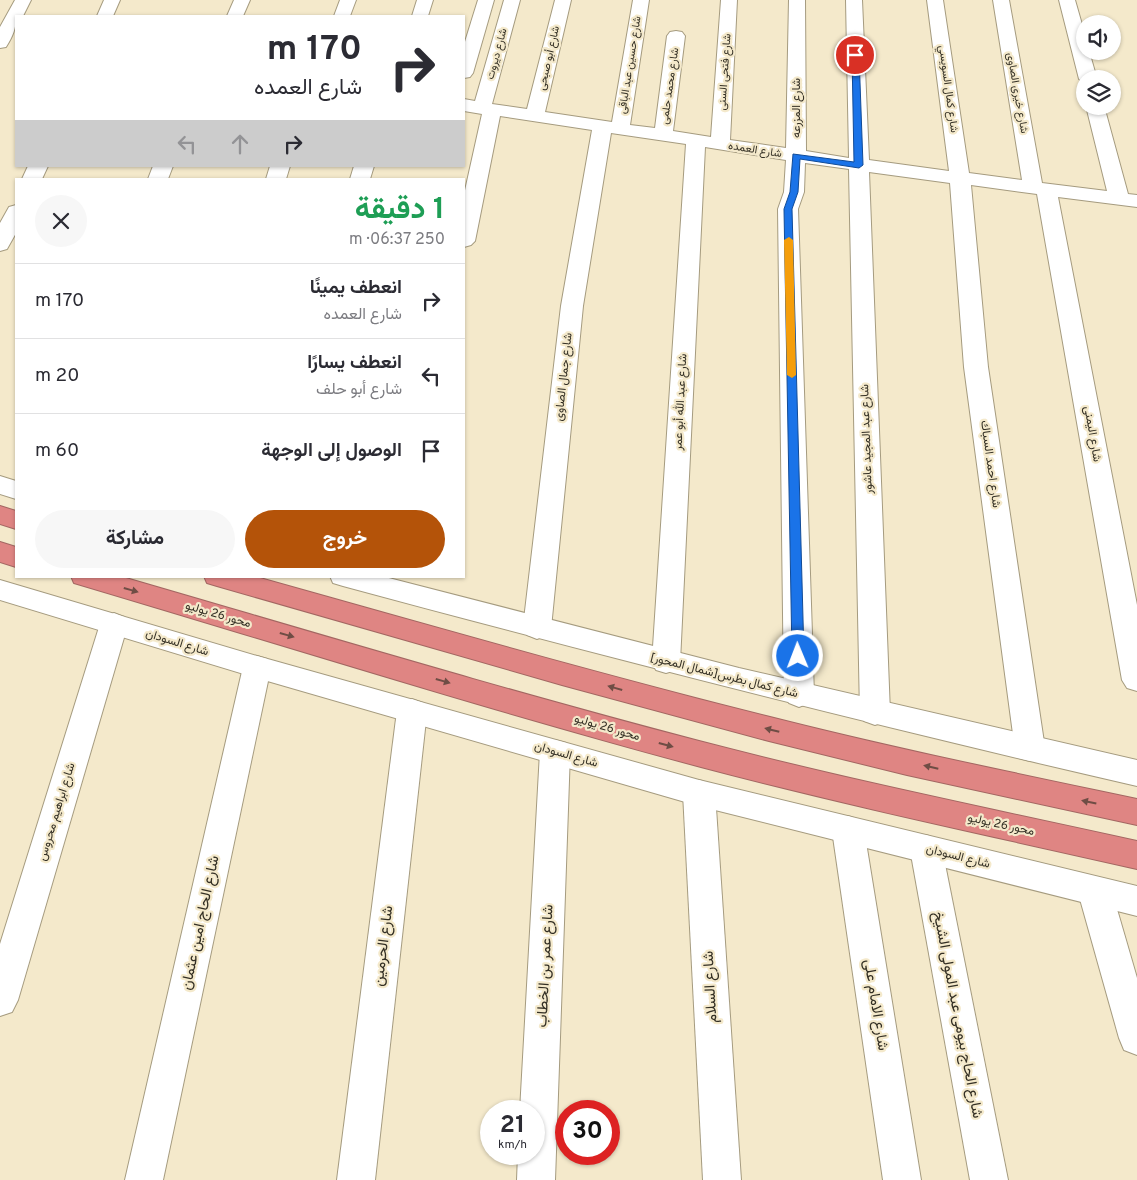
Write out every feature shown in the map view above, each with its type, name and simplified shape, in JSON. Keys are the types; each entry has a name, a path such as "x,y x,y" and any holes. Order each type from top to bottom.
{"highway":[{"path":"0,515 15,520"},
{"path":"0,552 15,556"},
{"name":"محور 26 يوليو","path":"91,578 702,754 907,804 1137,855"},
{"path":"224,578 768,729 913,764 1137,812"}],"street":[{"path":"0,43 23,0"},
{"path":"104,15 112,0"},
{"path":"235,15 242,0"},
{"path":"342,15 348,0"},
{"path":"420,15 425,0"},
{"path":"465,71 486,0"},
{"name":"شارع ديروت","path":"465,232 479,108 512,0"},
{"name":"شارع أبو صبحى","path":"535,116 563,0"},
{"name":"شارع حسين عبد الباقى","path":"611,128 641,0"},
{"name":"شارع فتحى السنى","path":"720,144 729,0"},
{"name":"شارع المزرعه","path":"797,0 796,156 794,192 788,209 799,695"},
{"name":"شارع عبد المجيد عاشور","path":"854,0 875,713"},
{"name":"شارع كمال السويسي","path":"935,0 960,177"},
{"name":"شارع خيرى الصاوى","path":"1001,0 1039,187"},
{"path":"1067,0 1086,70"},
{"name":"شارع محمد حلمى","path":"663,136 676,36"},
{"name":"شارع العمده","path":"479,108 859,165 1128,200"},
{"path":"1098,115 1128,200"},
{"name":"شارع جمال الصاوى","path":"537,628 572,306 611,128"},
{"name":"شارع عبد الله أبو عمر","path":"666,662 696,141"},
{"name":"شارع احمد السباك","path":"960,177 976,367 1030,749"},
{"name":"شارع اليمنى","path":"1039,187 1137,680"},
{"path":"0,245 15,213"},
{"path":"0,486 15,490"},
{"name":"شارع كمال بطرس[شمال المحور]","path":"359,578 390,582 537,628 666,662 875,713 1137,773"},
{"name":"شارع السودان","path":"0,590 257,667 699,793 1137,901"},
{"name":"شارع ابراهيم محروس","path":"0,1000 114,624"},
{"name":"شارع الحاج امين عثمان","path":"144,1180 257,667"},
{"name":"شارع الحرمين","path":"356,1180 412,711"},
{"name":"شارع عمر بن الخطاب","path":"536,1180 555,752"},
{"name":"شارع السلام","path":"699,793 722,1180"},
{"name":"شارع الامام على","path":"848,830 902,1180"},
{"name":"شارع الحاج بيومى عبد المولى الشيخ","path":"926,849 989,1180"},
{"path":"1095,892 1137,1038"}],"slow traffic":[{"path":"789,240 792,375"}],"route":[{"path":"798,656 788,209 794,192 796,156 859,165 855,55"}]}
